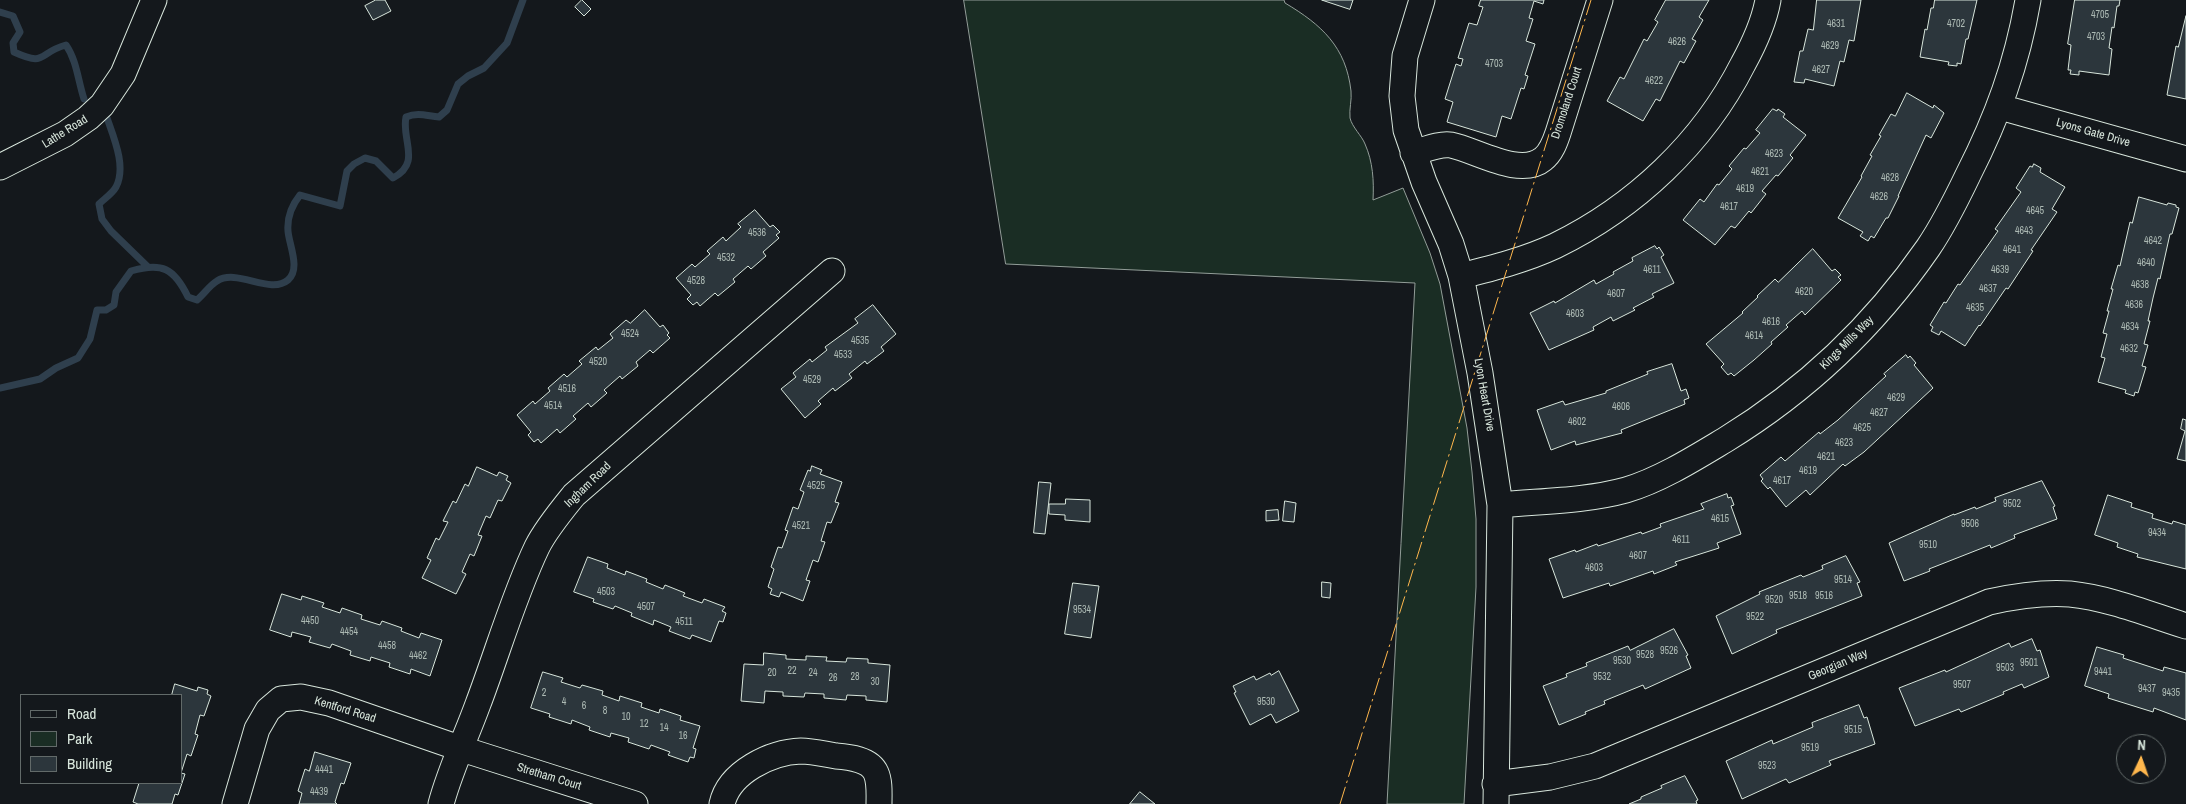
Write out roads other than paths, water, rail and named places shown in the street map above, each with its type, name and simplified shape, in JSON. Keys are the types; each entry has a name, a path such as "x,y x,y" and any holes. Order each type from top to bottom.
{"street":[{"name":"Lathe Road","path":"0,167 65,134 88,118 102,104 123,74 154,0"},
{"name":"Lyon Heart Drive","path":"1422,0 1405,56 1402,96 1406,130 1413,152 1451,244 1461,276 1480,372 1500,505 1496,794"},
{"name":"Dromoland Court","path":"1413,152 1449,145 1518,166 1532,165 1543,159 1551,149 1558,133 1600,0"},
{"path":"1461,276 1517,261 1555,246 1595,224 1637,195 1664,171 1702,128 1731,87 1754,44 1768,0"},
{"name":"Kings Mills Way","path":"1500,505 1589,496 1626,490 1692,460 1745,428 1789,398 1830,362 1863,329 1897,290 1928,248 1954,204 2000,107 2016,54 2028,0"},
{"name":"Lyons Gate Drive","path":"2000,107 2186,159"},
{"name":"Ingham Road","path":"441,804 445,788 462,750 537,546 557,517 582,488 832,270"},
{"name":"Georgian Way","path":"1496,794 1550,777 1595,766 1989,602 2040,594 2070,594 2107,601 2186,626"},
{"name":"Kentford Road","path":"235,804 258,729 268,710 282,700 301,698 329,703 462,750"},
{"name":"Stretham Court","path":"462,750 636,804"},
{"path":"722,804 731,787 741,775 768,758 801,752 846,757 870,765 878,779 879,804"}],"waterway":[{"path":"0,388 40,379 56,368 78,358 90,339 97,310 106,310 114,305 116,292 131,271 151,267 166,270 178,279 188,297 197,300 214,283 225,278 234,277 272,285 281,284 288,280 294,270 288,221 292,207 300,195 340,206 347,171 354,164 365,158 376,161 393,178 402,172 409,158 405,126 406,117 419,115 439,117 447,110 458,84 468,76 484,68 507,43 523,0"},
{"path":"0,12 13,16 20,32 13,43 14,52 37,58 66,45 75,64 84,99"},
{"path":"106,115 118,151 120,170 116,187 99,204 102,219 111,231 147,266"}]}
